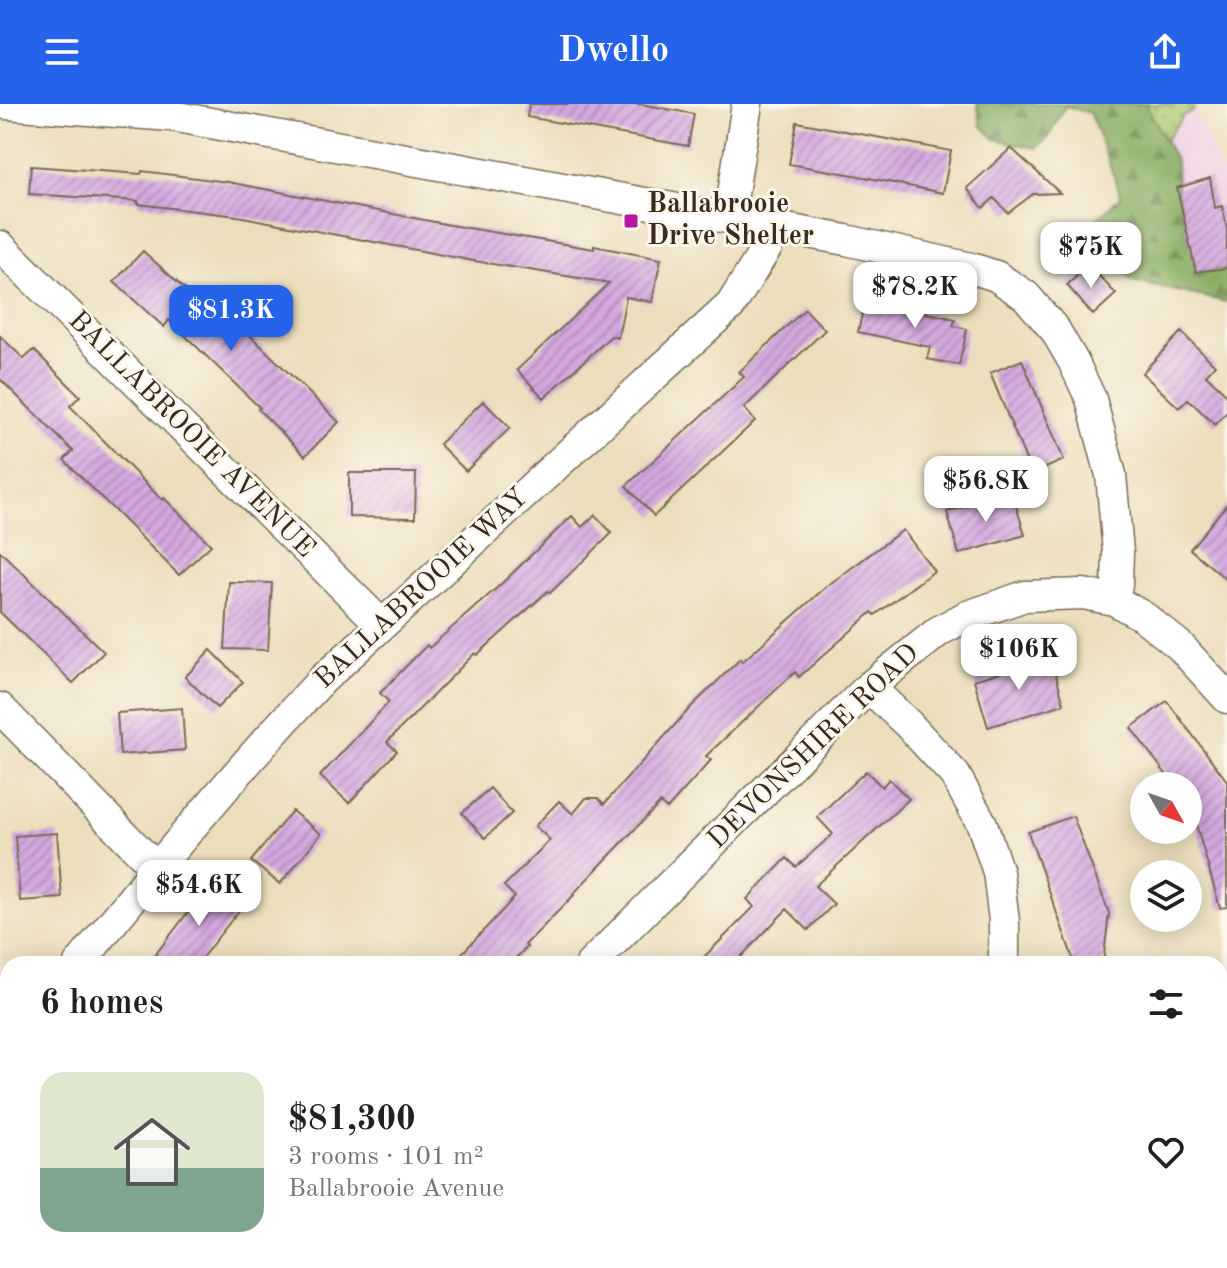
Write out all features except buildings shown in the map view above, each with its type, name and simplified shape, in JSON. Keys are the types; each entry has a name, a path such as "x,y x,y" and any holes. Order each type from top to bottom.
{"street":[{"path":"6,104 172,116 846,240 996,276 1026,296 1055,330 1091,399 1111,475 1118,552 1114,600"},
{"path":"729,219 747,104"},
{"name":"BALLABROOIE WAY","path":"85,956 156,868 322,680 731,305 767,247 771,227"},
{"name":"BALLABROOIE AVENUE","path":"0,246 382,625"},
{"name":"DEVONSHIRE ROAD","path":"599,956 869,687 939,631 965,617 1025,596 1083,594 1114,600 1144,617 1180,646 1227,698"},
{"path":"869,687 955,775 982,824 998,872 1004,921 1004,956"},
{"path":"0,708 156,868"}],"shaded area":[{"path":"1146,104 1192,104 1227,182 1227,268 1196,272 1177,188 1176,162"}],"green space":[{"path":"977,104 1146,104 1176,162 1177,188 1196,272 1227,268 1227,302 1132,281 1087,229 1121,196 1090,113 1065,106 1048,138 1036,148 995,139 981,125"},
{"path":"1146,104 1192,104 1194,110 1184,115 1165,141"}],"place":[{"name":"Ballabrooie Drive Shelter","path":"631,221"}]}
